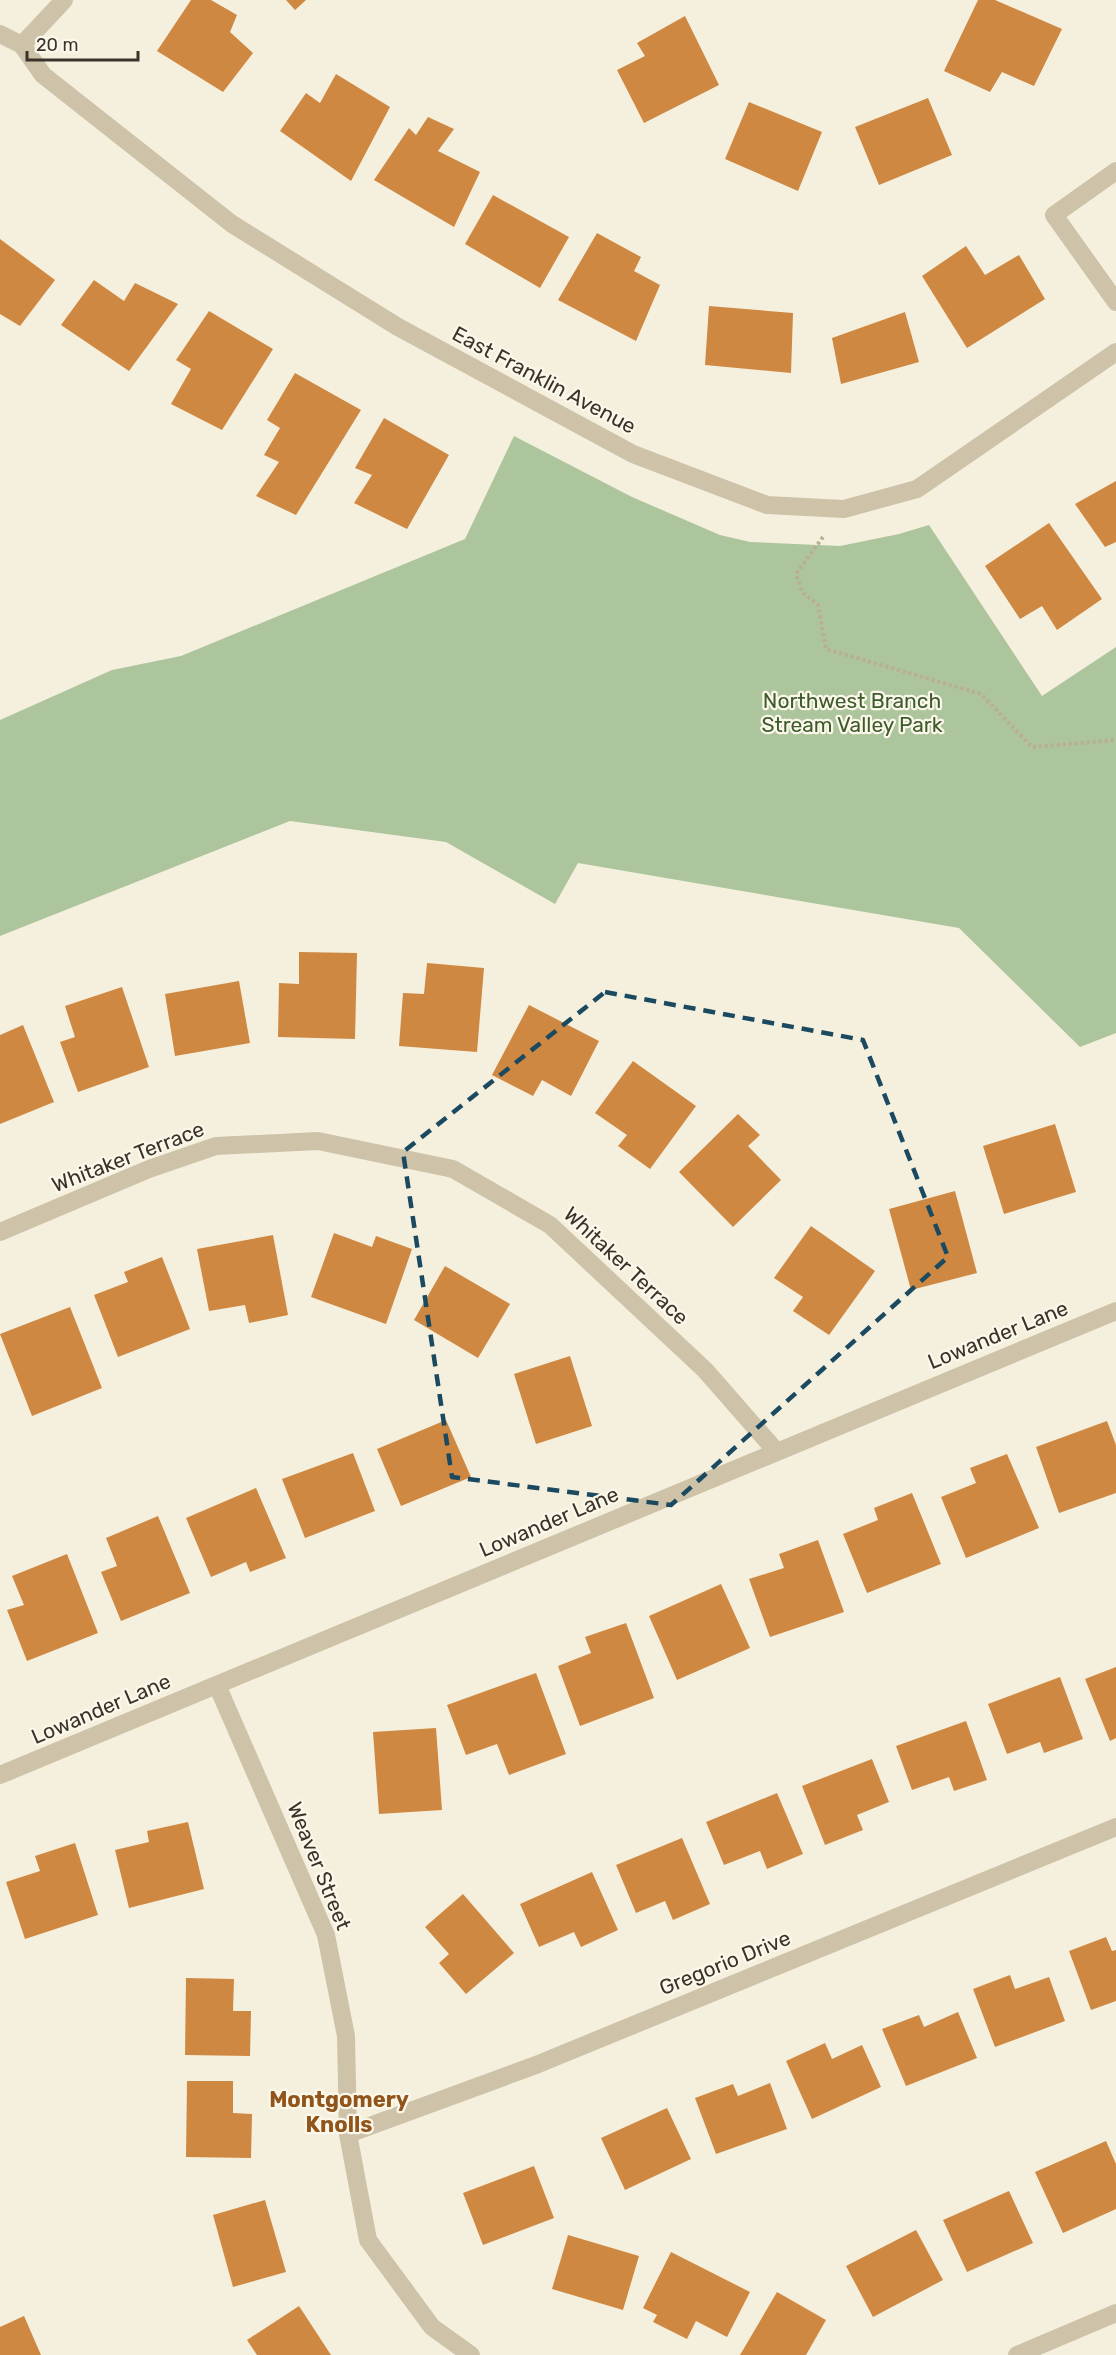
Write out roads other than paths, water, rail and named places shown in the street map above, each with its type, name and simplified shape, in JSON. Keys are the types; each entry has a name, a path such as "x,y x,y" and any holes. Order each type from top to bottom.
{"street":[{"path":"22,45 64,0"},
{"name":"East Franklin Avenue","path":"0,34 22,45 43,75 232,224 398,327 633,454 767,505 844,509 917,489 1116,352"},
{"path":"1116,171 1054,216 1116,302"},
{"name":"Whitaker Terrace","path":"0,1232 149,1169 216,1146 318,1141 453,1169 550,1225 705,1370 776,1451"},
{"name":"Lowander Lane","path":"0,1775 1116,1311"},
{"name":"Weaver Street","path":"217,1685 326,1935 346,2036 348,2134 368,2240 432,2327 471,2355"},
{"name":"Gregorio Drive","path":"348,2134 536,2065 1116,1827"},
{"path":"1017,2355 1116,2313"}],"district":[{"name":"Montgomery Knolls","path":"339,2112"}],"park label":[{"name":"Northwest Branch Stream Valley Park","path":"852,713"}]}
